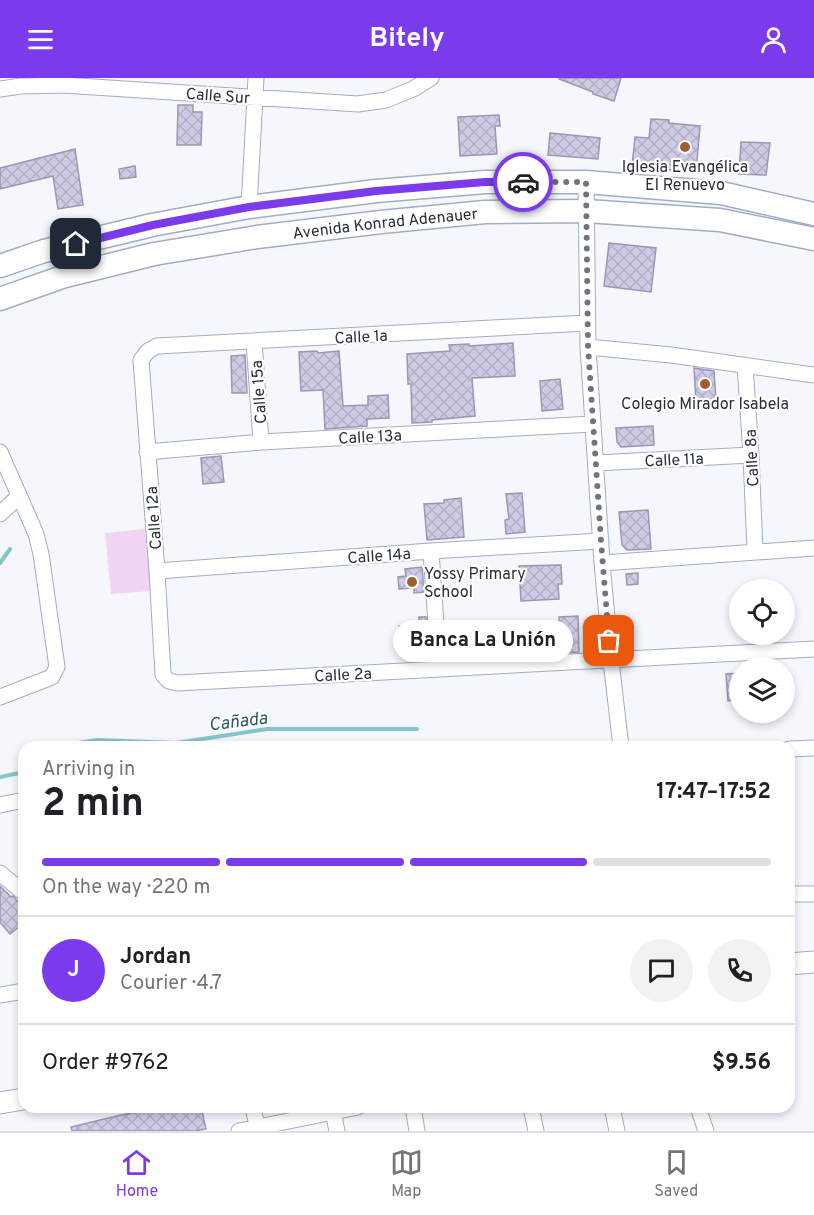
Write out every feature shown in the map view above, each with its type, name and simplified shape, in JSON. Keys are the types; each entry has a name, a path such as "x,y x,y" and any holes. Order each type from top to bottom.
{"main road":[{"name":"Avenida Konrad Adenauer","path":"0,266 44,251 153,225 249,207 376,191 485,182 586,182 721,193 814,214"},
{"name":"Avenida Konrad Adenauer","path":"0,298 64,276 154,254 257,237 485,212 585,211 720,220 814,239"}],"street":[{"path":"249,207 256,78"},
{"name":"Calle Sur","path":"0,89 63,85 358,104 386,100 413,89 431,78"},
{"path":"586,182 588,346 602,563 620,741"},
{"name":"Calle 1a","path":"141,360 148,351 158,346 587,323"},
{"name":"Calle 15a","path":"254,341 261,442"},
{"path":"588,346 744,364 814,375"},
{"name":"Calle 12a","path":"141,360 163,675"},
{"name":"Calle 8a","path":"744,364 755,551"},
{"name":"Calle 13a","path":"147,452 261,442 593,424"},
{"path":"0,452 36,534 41,554 57,667 52,677 0,697"},
{"name":"Calle 11a","path":"596,464 751,455"},
{"path":"0,514 19,496"},
{"name":"Calle 14a","path":"157,571 601,541"},
{"path":"602,563 814,548"},
{"path":"431,551 439,669"},
{"name":"Calle 2a","path":"163,675 169,681 177,683 814,649"},
{"path":"795,749 814,748"},
{"path":"0,805 18,802"},
{"path":"0,873 18,888"},
{"path":"795,894 814,894"},
{"path":"795,964 814,962"},
{"path":"0,995 18,992"},
{"path":"0,1103 18,1100"},
{"path":"254,1113 257,1129"},
{"path":"239,1131 329,1113"},
{"path":"333,1113 337,1131"},
{"path":"414,1113 417,1131"},
{"path":"532,1113 536,1131"},
{"path":"613,1113 617,1131"},
{"path":"700,1113 706,1131"}],"shaded area":[{"path":"145,529 151,591 111,594 105,533"}],"building":[{"path":"559,78 621,78 614,101"},
{"path":"178,105 193,105 193,112 202,112 201,145 177,145"},
{"path":"499,115 500,126 495,126 497,154 460,156 458,117"},
{"path":"651,119 700,126 696,172 632,166 635,137 649,138"},
{"path":"550,133 600,138 598,159 548,155"},
{"path":"741,142 770,143 766,175 739,174"},
{"path":"75,149 83,205 58,209 53,176 0,189 0,168"},
{"path":"135,166 136,177 120,179 119,169"},
{"path":"609,243 656,248 651,292 604,286"},
{"path":"513,343 515,376 472,378 475,416 412,423 411,384 408,384 407,354 450,351 449,345"},
{"path":"317,351 318,353 339,351 343,406 368,405 368,396 388,395 389,418 367,419 367,426 325,429 323,390 301,391 299,352"},
{"path":"245,355 247,393 232,393 231,356"},
{"name":"Colegio Mirador Isabela","path":"694,368 714,371 716,401 696,402"},
{"path":"560,379 563,409 542,411 540,381"},
{"path":"653,426 654,445 621,447 617,442 616,428"},
{"path":"221,456 224,482 203,484 201,458"},
{"path":"522,493 525,532 506,534 505,520 509,519 506,494"},
{"path":"461,498 464,537 427,540 424,504 444,503 444,500"},
{"path":"648,510 651,549 627,550 622,545 619,512"},
{"path":"561,565 562,584 558,584 559,599 521,601 519,566"},
{"name":"Yossy Primary School","path":"422,567 424,592 414,593 414,588 399,589 398,577 406,576 405,569"},
{"path":"638,573 638,584 627,585 626,574"},
{"path":"578,616 579,652 560,653 559,617"},
{"path":"419,617 426,617 428,657 405,658 404,640 399,641 399,626 419,625"},
{"path":"726,674 729,674 729,701 728,701"},
{"path":"0,886 18,902 18,928 10,934 0,922"},
{"path":"202,1113 206,1129 195,1131 72,1131 71,1127 121,1115"}],"waterway":[{"path":"0,563 10,549"},
{"name":"Cañada","path":"189,741 267,729 417,729"},
{"name":"Cañada","path":"91,741 123,741"},
{"name":"Cañada","path":"0,777 18,773"}],"way so far":[{"path":"523,182 586,182 588,346 609,641"}],"place":[{"name":"Iglesia Evangélica El Renuevo","path":"685,147"},
{"name":"Colegio Mirador Isabela","path":"705,384"},
{"name":"Yossy Primary School","path":"412,582"},
{"name":"Banca La Unión","path":"609,641"}],"route":[{"path":"76,244 153,225 249,207 376,191 485,182 523,182"}]}
